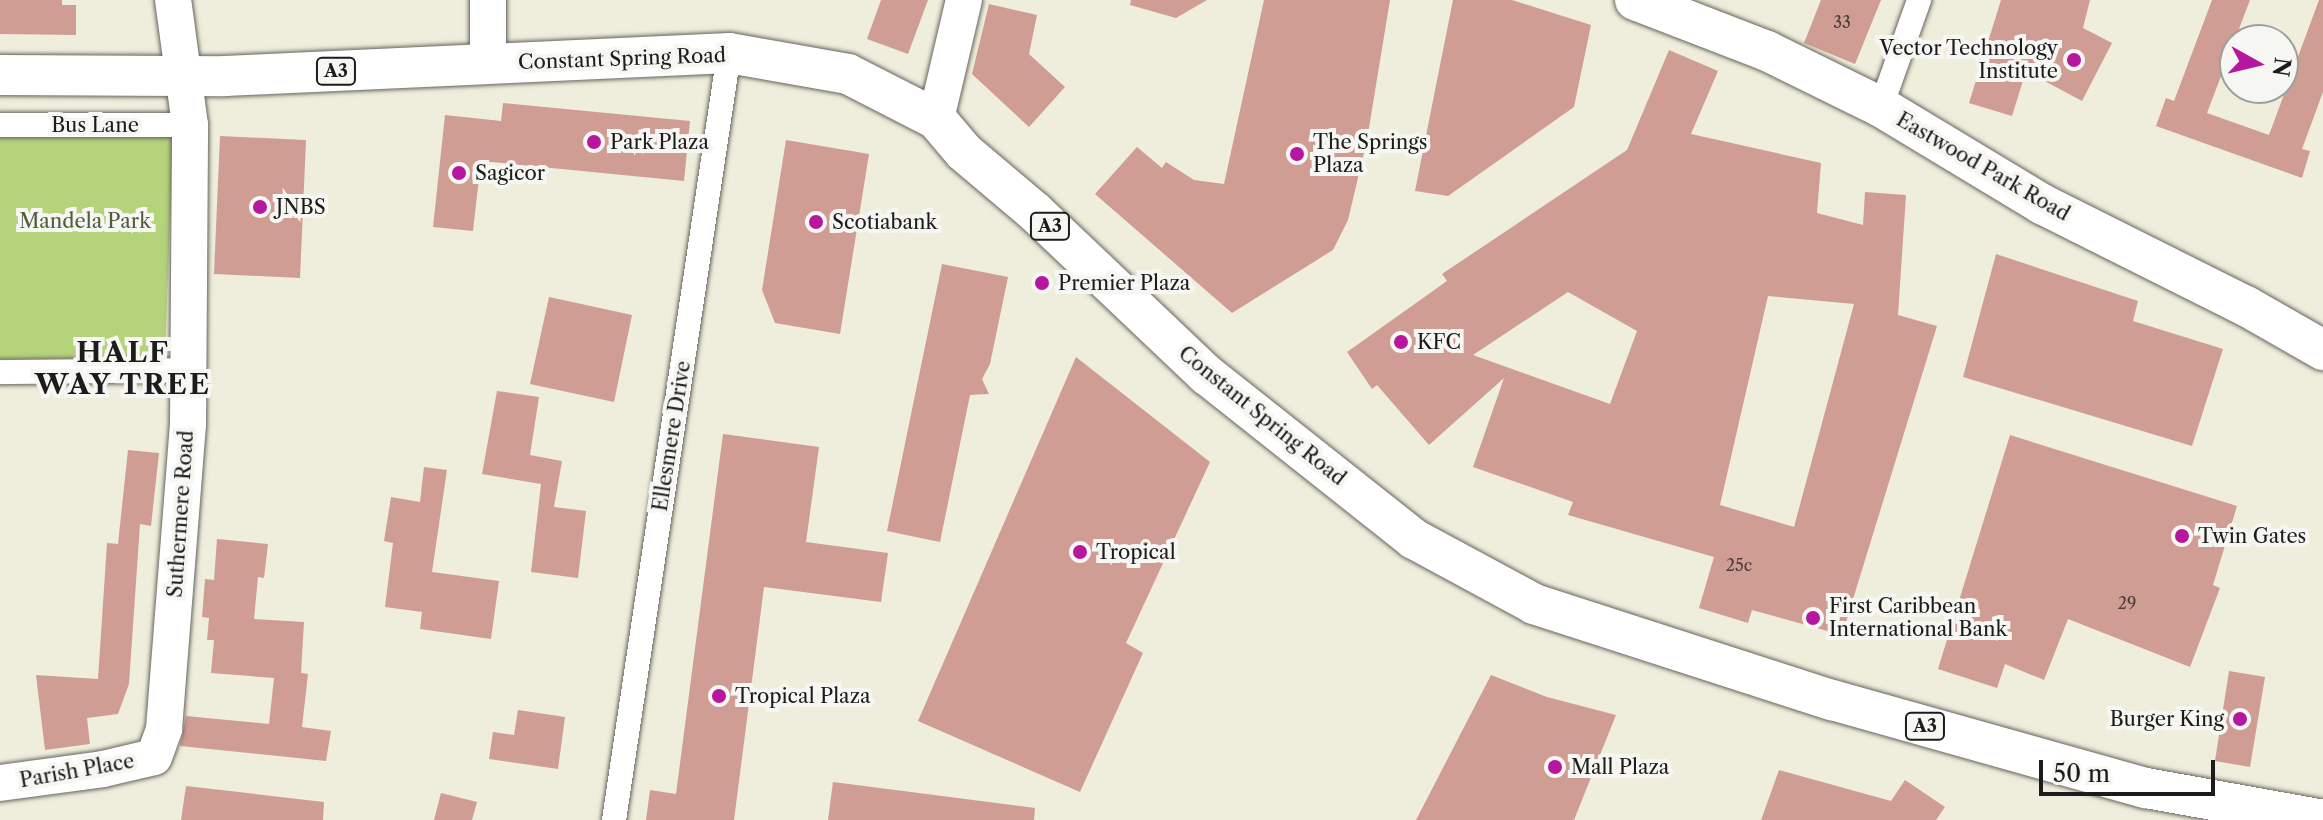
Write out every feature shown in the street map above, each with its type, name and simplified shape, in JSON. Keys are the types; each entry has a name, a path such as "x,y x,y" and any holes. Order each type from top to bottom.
{"main road":[{"name":"Suthermere Road","path":"154,757 164,729 188,424 190,125 173,0"},
{"path":"488,0 488,64"},
{"path":"936,119 964,0"},
{"name":"Eastwood Park Road","path":"1635,0 1767,51 1881,107 2042,204 2246,306 2323,350"},
{"name":"Constant Spring Road","path":"0,75 183,77 729,53 848,74 936,119 964,152 1035,212 1207,375 1414,539 1534,604 1832,700 2146,788 2323,820"},
{"name":"Parish Place","path":"0,783 103,769 154,757"}],"street":[{"path":"1881,107 1919,0"},
{"name":"Ellesmere Drive","path":"614,820 729,53"},
{"name":"Bus Lane","path":"0,125 190,125"},
{"path":"0,372 188,370"}],"green space":[{"name":"Mandela Park","path":"0,135 173,135 165,358 0,359"}],"building":[{"path":"0,0 62,0 62,5 76,5 76,35 0,34"},
{"path":"881,0 928,0 908,54 867,39"},
{"path":"1131,0 1207,0 1176,18 1130,5"},
{"name":"The Springs Plaza","path":"1264,0 1390,0 1367,140 1348,220 1333,250 1232,313 1095,194 1137,147 1162,168 1166,162 1194,180 1224,184"},
{"path":"1453,0 1512,0 1591,25 1574,107 1448,196 1415,191"},
{"path":"1821,0 1881,0 1855,64 1804,43"},
{"path":"2001,0 2090,0 2083,28 2112,43 2082,101 2026,71 2012,116 1969,103"},
{"path":"2212,0 2250,0 2241,24 2219,24 2219,81 2207,113 2269,135 2280,104 2299,104 2299,54 2319,0 2323,0 2323,92 2302,149 2310,151 2302,178 2156,126 2166,98 2174,101"},
{"path":"989,4 1037,15 1029,54 1065,87 1029,127 972,74"},
{"path":"1669,50 1718,71 1691,134 1821,163 1817,213 1863,225 1865,192 1906,195 1898,315 1937,326 1842,635 1752,610 1748,623 1699,608 1714,557 1568,515 1573,502 1473,467 1504,378 1429,445 1377,385 1372,389 1347,352 1447,281 1442,274 1627,150","holes":["1568,292 1637,331 1610,404 1473,355","1768,296 1854,304 1794,527 1720,505"]},
{"name":"Park Plaza","path":"503,103 690,121 684,181 481,161 473,231 433,227 445,115 501,121"},
{"name":"JNBS","path":"220,136 306,140 300,278 214,274"},
{"name":"Scotiabank","path":"786,140 869,154 840,334 775,323 762,290"},
{"path":"1996,254 2138,301 2133,321 2223,349 2192,446 1963,377"},
{"path":"942,264 1008,277 990,364 982,379 989,394 970,395 940,542 887,531"},
{"path":"549,297 632,315 614,402 530,384"},
{"name":"Tropical","path":"1076,357 1210,462 1126,643 1143,653 1080,792 918,721"},
{"path":"497,391 539,397 530,455 562,461 554,507 586,511 578,578 531,572 541,484 482,474"},
{"name":"Tropical Plaza","path":"723,434 819,447 806,542 888,553 881,602 764,587 734,820 646,820 650,790 676,794"},
{"path":"2010,435 2237,506 2213,585 2220,588 2190,667 2068,619 2044,680 2005,664 1997,688 1938,669"},
{"path":"128,450 159,453 151,526 140,524 129,684 118,714 87,718 90,744 45,750 36,675 98,679 107,543 118,544"},
{"path":"424,467 447,470 432,572 499,581 491,639 420,629 422,612 385,607 393,543 384,541 391,497 420,502"},
{"path":"217,539 268,544 264,578 258,577 254,619 304,622 301,673 308,674 302,727 331,731 326,761 180,746 186,716 269,724 274,678 211,673 214,640 207,640 209,618 202,617 205,579 214,580"},
{"name":"Burger King","path":"2229,671 2265,677 2250,767 2215,761"},
{"path":"1491,675 1547,697 1616,715 1574,820 1416,820"},
{"path":"518,710 565,717 558,769 489,759 493,732 514,735"},
{"path":"1779,770 1891,801 1905,780 1945,807 1936,820 1761,820"},
{"path":"833,782 1035,808 1034,820 828,820"},
{"path":"186,786 324,802 323,820 181,820"},
{"path":"441,793 477,802 472,820 434,820"}],"place":[{"name":"Vector Technology Institute","path":"2074,60"},
{"name":"Park Plaza","path":"594,142"},
{"name":"The Springs Plaza","path":"1297,154"},
{"name":"Sagicor","path":"459,173"},
{"name":"JNBS","path":"260,207"},
{"name":"Scotiabank","path":"816,222"},
{"name":"Premier Plaza","path":"1042,283"},
{"name":"KFC","path":"1401,342"},
{"name":"Twin Gates","path":"2182,536"},
{"name":"Tropical","path":"1080,552"},
{"name":"First Caribbean International Bank","path":"1813,618"},
{"name":"Tropical Plaza","path":"719,696"},
{"name":"Burger King","path":"2240,719"},
{"name":"Mall Plaza","path":"1555,767"}],"district":[{"name":"HALF WAY TREE","path":"123,368"}]}
